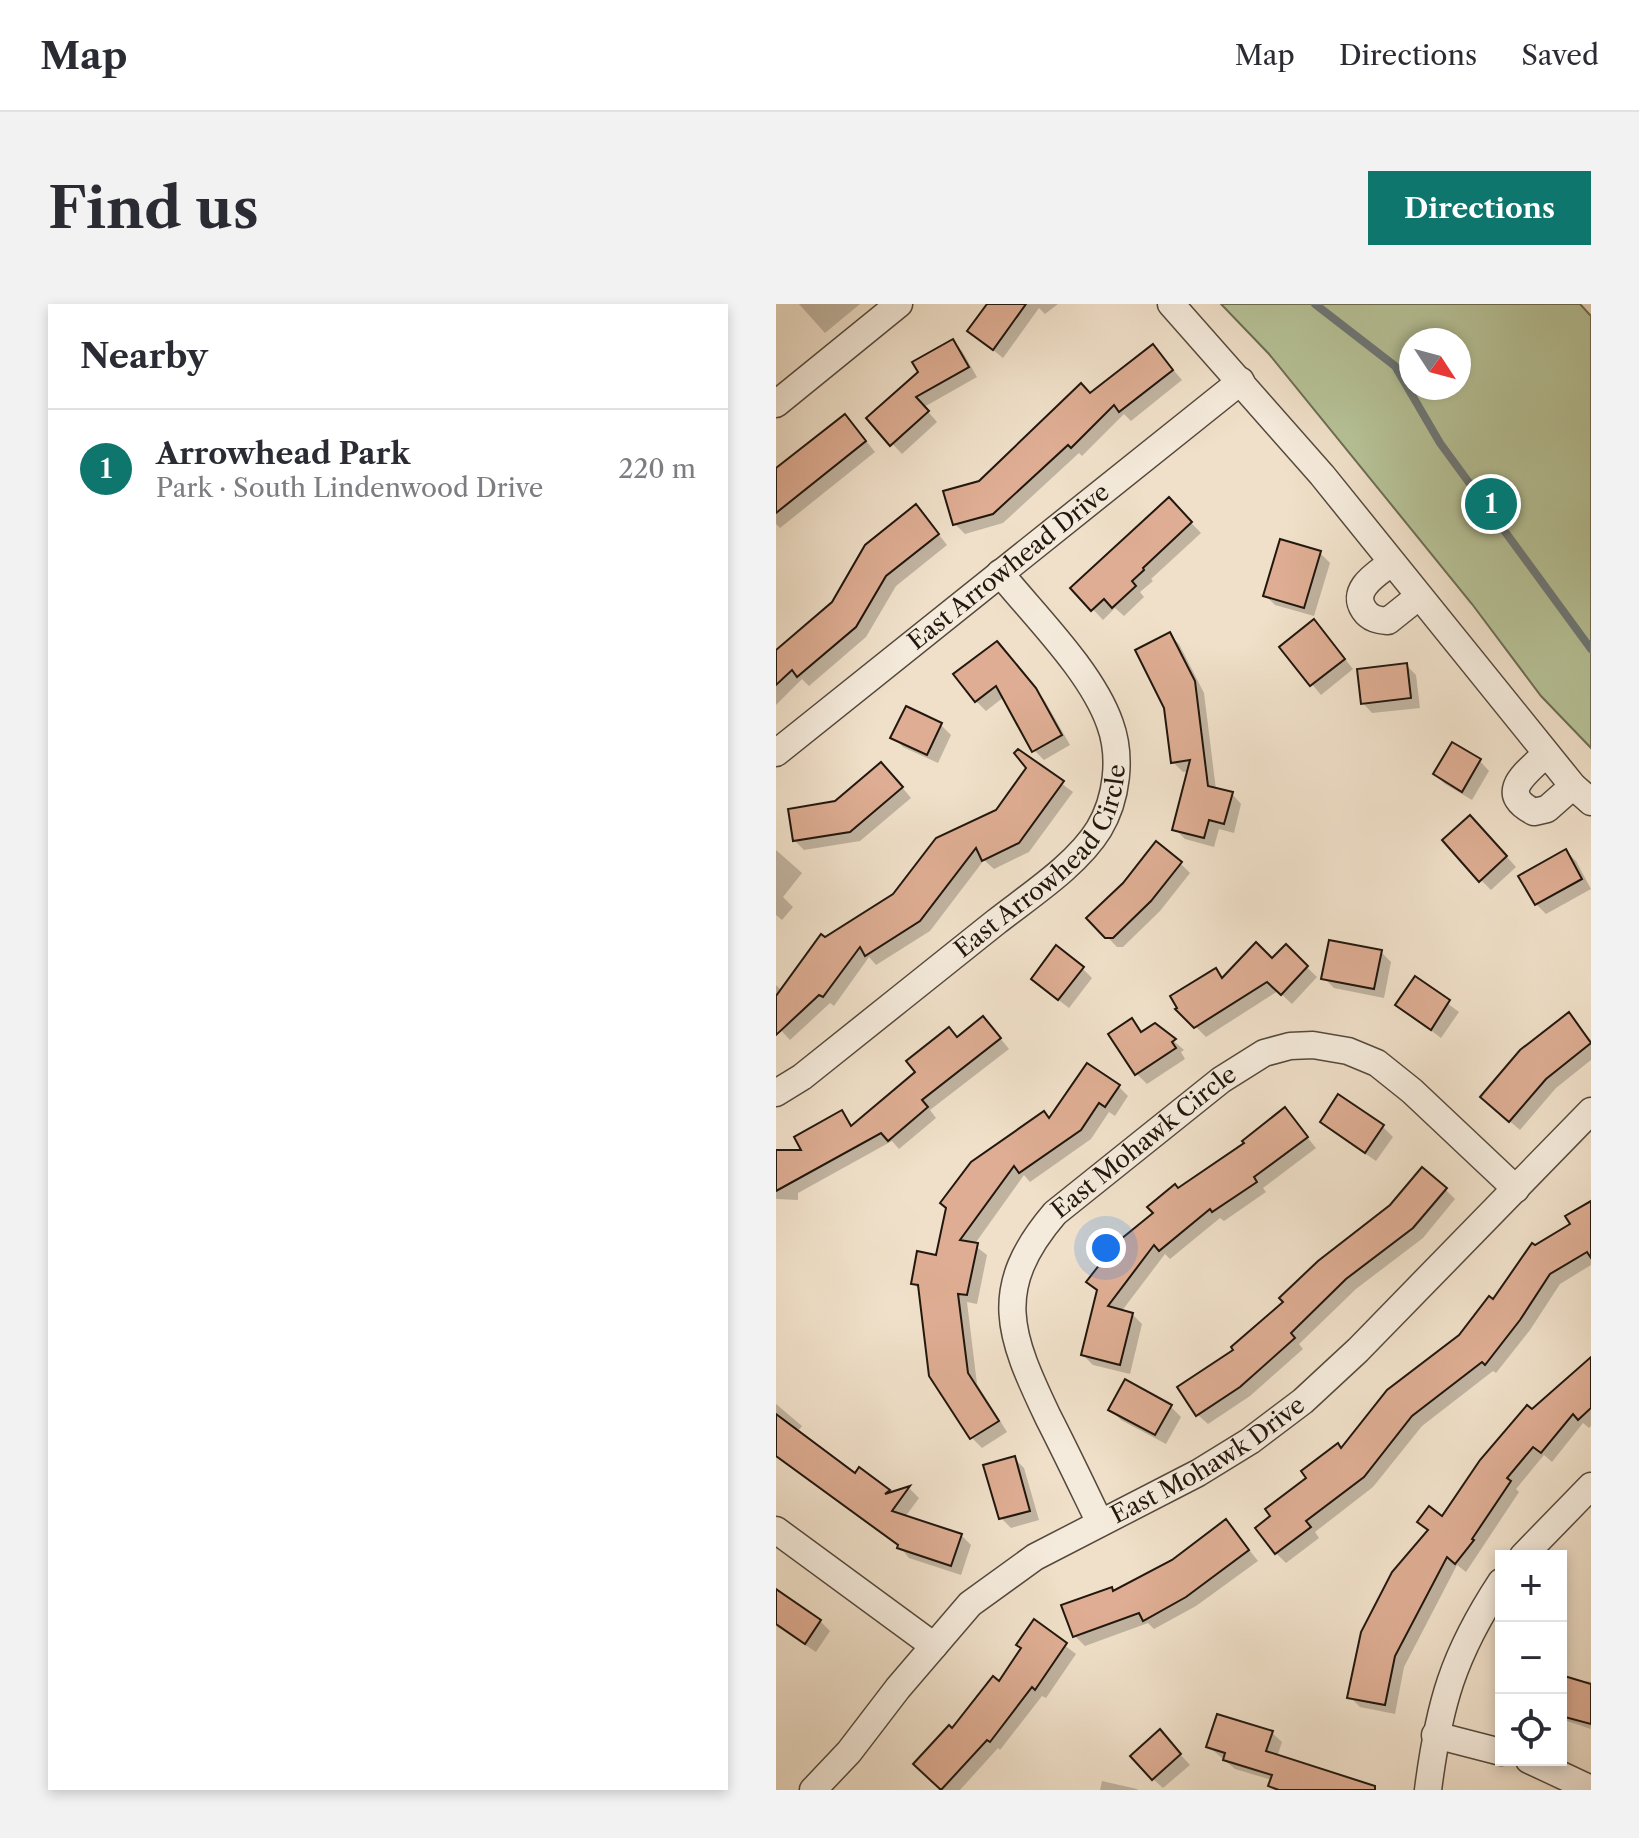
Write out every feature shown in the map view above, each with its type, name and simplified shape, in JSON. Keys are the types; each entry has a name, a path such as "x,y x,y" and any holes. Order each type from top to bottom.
{"street":[{"path":"780,391 899,304"},
{"path":"1171,304 1322,475 1418,597 1582,794 1534,812 1521,806 1516,797 1516,788 1521,777 1546,754"},
{"name":"East Arrowhead Drive","path":"776,753 1241,381"},
{"path":"1391,563 1367,582 1360,592 1360,603 1366,614 1376,620 1388,621 1418,597"},
{"name":"East Arrowhead Circle","path":"776,1093 802,1077 1026,898 1079,854 1099,828 1114,792 1116,777 1112,727 1091,687 1000,573"},
{"name":"East Mohawk Circle","path":"1100,1523 1022,1363 1012,1327 1012,1297 1020,1264 1034,1238 1055,1213 1221,1080 1264,1053 1290,1046 1313,1045 1348,1051 1377,1063 1412,1091 1516,1189"},
{"name":"East Mohawk Drive","path":"813,1790 849,1752 970,1604 1035,1557 1198,1473 1250,1441 1303,1401 1358,1350 1591,1111"},
{"path":"1529,1550 1591,1486"},
{"path":"776,1530 934,1646"},
{"path":"1428,1790 1435,1735 1448,1685 1480,1613 1495,1591"},
{"path":"1435,1735 1495,1750"},
{"path":"1542,1766 1591,1789"}],"green space":[{"path":"1221,304 1580,304 1591,316 1591,748 1541,696 1472,604 1269,354"}],"building":[{"path":"987,304 1026,304 993,350 967,331"},
{"path":"953,339 969,367 916,397 929,411 890,446 866,418 918,372 912,362"},
{"path":"1153,344 1173,370 1119,412 1114,405 1071,448 1068,445 993,514 953,525 943,491 979,481 1081,383 1090,393"},
{"path":"845,414 866,441 776,513 776,468"},
{"path":"1169,497 1192,522 1143,568 1132,581 1136,586 1112,608 1104,599 1091,611 1070,588"},
{"path":"916,504 939,534 886,576 856,627 797,677 792,670 776,685 776,650 832,602 865,545"},
{"path":"1280,539 1321,551 1304,608 1263,596"},
{"path":"1314,619 1345,659 1310,686 1279,647"},
{"path":"1170,632 1195,681 1208,786 1233,792 1224,824 1209,820 1204,838 1172,830 1190,760 1171,763 1164,708 1135,650"},
{"path":"997,641 1036,688 1062,735 1032,752 996,686 975,702 953,674"},
{"path":"1407,663 1411,698 1361,704 1357,669"},
{"path":"906,706 942,723 927,755 890,738"},
{"path":"1452,742 1481,759 1462,792 1433,774"},
{"path":"1018,749 1064,781 1019,843 982,861 976,848 920,921 865,956 860,947 823,997 819,995 776,1035 776,996 821,934 825,937 893,894 936,838 996,810 1026,768 1014,753"},
{"path":"881,762 903,787 850,832 793,841 788,809 835,801"},
{"path":"1470,815 1507,856 1479,882 1442,840"},
{"path":"1156,841 1182,862 1151,901 1113,938 1105,938 1086,918 1123,883"},
{"path":"1566,849 1582,879 1535,905 1518,876"},
{"path":"1329,940 1382,950 1374,989 1321,979"},
{"path":"1256,942 1272,958 1286,944 1308,966 1281,995 1267,982 1194,1028 1175,1009 1170,996 1216,968 1222,978"},
{"path":"1056,945 1084,967 1058,1000 1031,979"},
{"path":"1415,976 1450,1000 1431,1030 1395,1005"},
{"path":"1569,1012 1591,1043 1546,1079 1509,1122 1480,1097 1520,1050"},
{"path":"983,1016 1001,1038 922,1100 928,1107 888,1141 881,1133 776,1191 776,1150 801,1150 794,1137 842,1110 851,1126 915,1072 906,1061 949,1027 957,1037"},
{"path":"1132,1018 1141,1032 1155,1023 1176,1039 1172,1042 1176,1048 1135,1075 1108,1034"},
{"path":"1087,1063 1120,1085 1105,1107 1099,1103 1081,1130 1019,1173 1014,1166 960,1240 978,1243 967,1295 958,1294 968,1373 999,1421 970,1439 929,1376 918,1285 911,1284 917,1251 936,1255 946,1208 940,1203 971,1162 1044,1111 1049,1118"},
{"path":"1338,1094 1384,1125 1365,1153 1320,1122"},
{"path":"1285,1107 1308,1137 1254,1177 1257,1182 1212,1212 1210,1209 1159,1251 1154,1245 1108,1306 1133,1313 1120,1365 1081,1355 1097,1290 1086,1282 1100,1264 1093,1259 1113,1233 1121,1239 1153,1213 1147,1207 1175,1184 1178,1188 1244,1143 1242,1141"},
{"path":"1422,1167 1447,1188 1413,1228 1346,1279 1291,1333 1295,1338 1240,1387 1196,1416 1177,1387 1233,1350 1231,1347 1283,1302 1279,1298 1318,1261 1390,1205"},
{"path":"1591,1201 1591,1258 1587,1252 1550,1274 1485,1365 1482,1362 1412,1416 1364,1477 1306,1521 1311,1527 1275,1554 1255,1528 1270,1516 1265,1509 1306,1478 1301,1471 1338,1443 1341,1448 1387,1390 1459,1335 1489,1296 1493,1299 1532,1243 1535,1245 1570,1224 1565,1216"},
{"path":"1591,1357 1591,1408 1578,1420 1573,1414 1541,1453 1533,1447 1507,1478 1511,1481 1474,1540 1455,1564 1447,1557 1395,1656 1385,1705 1347,1698 1361,1632 1392,1572 1428,1530 1417,1522 1429,1506 1442,1516 1480,1460 1527,1405 1532,1409"},
{"path":"1125,1379 1172,1405 1155,1435 1108,1410"},
{"path":"776,1414 855,1473 859,1467 890,1490 885,1494 910,1486 892,1511 962,1534 951,1566 897,1548 898,1545 776,1456"},
{"path":"1015,1456 1030,1511 999,1519 983,1465"},
{"path":"1226,1519 1249,1550 1186,1597 1143,1621 1139,1613 1073,1637 1061,1605 1112,1587 1113,1591 1172,1560"},
{"path":"776,1589 821,1620 805,1644 776,1624"},
{"path":"1034,1619 1067,1643 1035,1690 1032,1687 990,1742 987,1740 941,1790 913,1764 949,1725 952,1728 993,1676 999,1681 1021,1648 1016,1645"},
{"path":"1567,1677 1591,1684 1591,1724 1567,1718"},
{"path":"1217,1714 1273,1731 1266,1751 1375,1786 1375,1790 1279,1790 1268,1786 1272,1775 1223,1760 1225,1753 1206,1747"},
{"path":"1160,1729 1181,1754 1152,1780 1130,1756"}],"waterway":[{"path":"1315,304 1395,366 1440,443 1591,649"}],"place":[{"name":"Arrowhead Park","path":"1491,504"}]}
